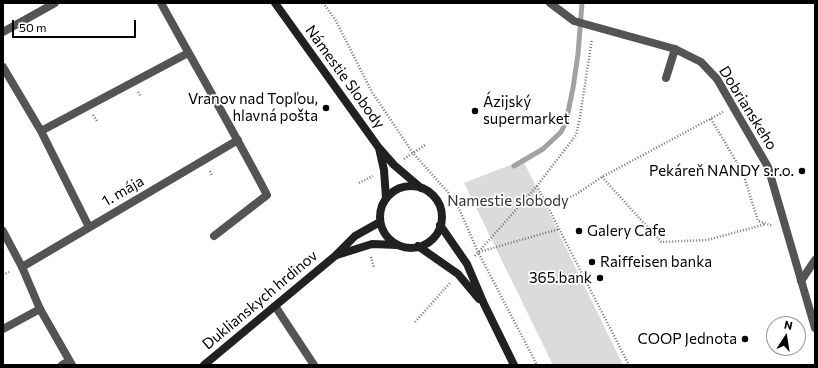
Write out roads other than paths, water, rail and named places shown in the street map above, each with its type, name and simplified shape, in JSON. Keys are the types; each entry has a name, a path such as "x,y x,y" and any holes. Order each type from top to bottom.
{"street":[{"path":"3,32 54,3"},
{"path":"161,3 267,195 214,236"},
{"name":"Námestie Slobody","path":"275,3 379,148 394,165 421,188"},
{"name":"Dobrianskeho","path":"550,3 574,22 675,49 701,62 717,79 768,167 815,328"},
{"path":"666,78 675,49"},
{"path":"41,131 188,53"},
{"path":"3,67 41,131 89,227"},
{"name":"1. mája","path":"22,267 238,140"},
{"path":"379,148 384,170 386,198"},
{"path":"335,256 372,244 408,247 426,244 437,232 440,225 441,216 440,207 436,199 429,192 421,188 412,186 402,187 393,191 382,205 380,222 390,239 398,245"},
{"name":"Duklianskych hrdinov","path":"204,365 335,256 355,236 380,222"},
{"path":"440,225 467,264 484,304 514,365"},
{"path":"3,231 22,267 40,309 68,364"},
{"path":"418,246 458,274 484,304"},
{"path":"801,281 815,260"},
{"path":"275,306 314,365"},
{"path":"3,328 40,309"}],"waterway":[{"path":"514,166 543,149 561,132 566,122 578,54 582,3"}],"place":[{"name":"Vranov nad Topľou, hlavná pošta","path":"326,108"},
{"name":"Ázijský supermarket","path":"475,111"},
{"name":"Pekáreň NANDY s.r.o.","path":"802,171"},
{"name":"Galery Cafe","path":"579,231"},
{"name":"Raiffeisen banka","path":"592,262"},
{"name":"365.bank","path":"600,278"},
{"name":"COOP Jednota","path":"745,339"}],"park label":[{"name":"Namestie slobody","path":"508,201"}]}
